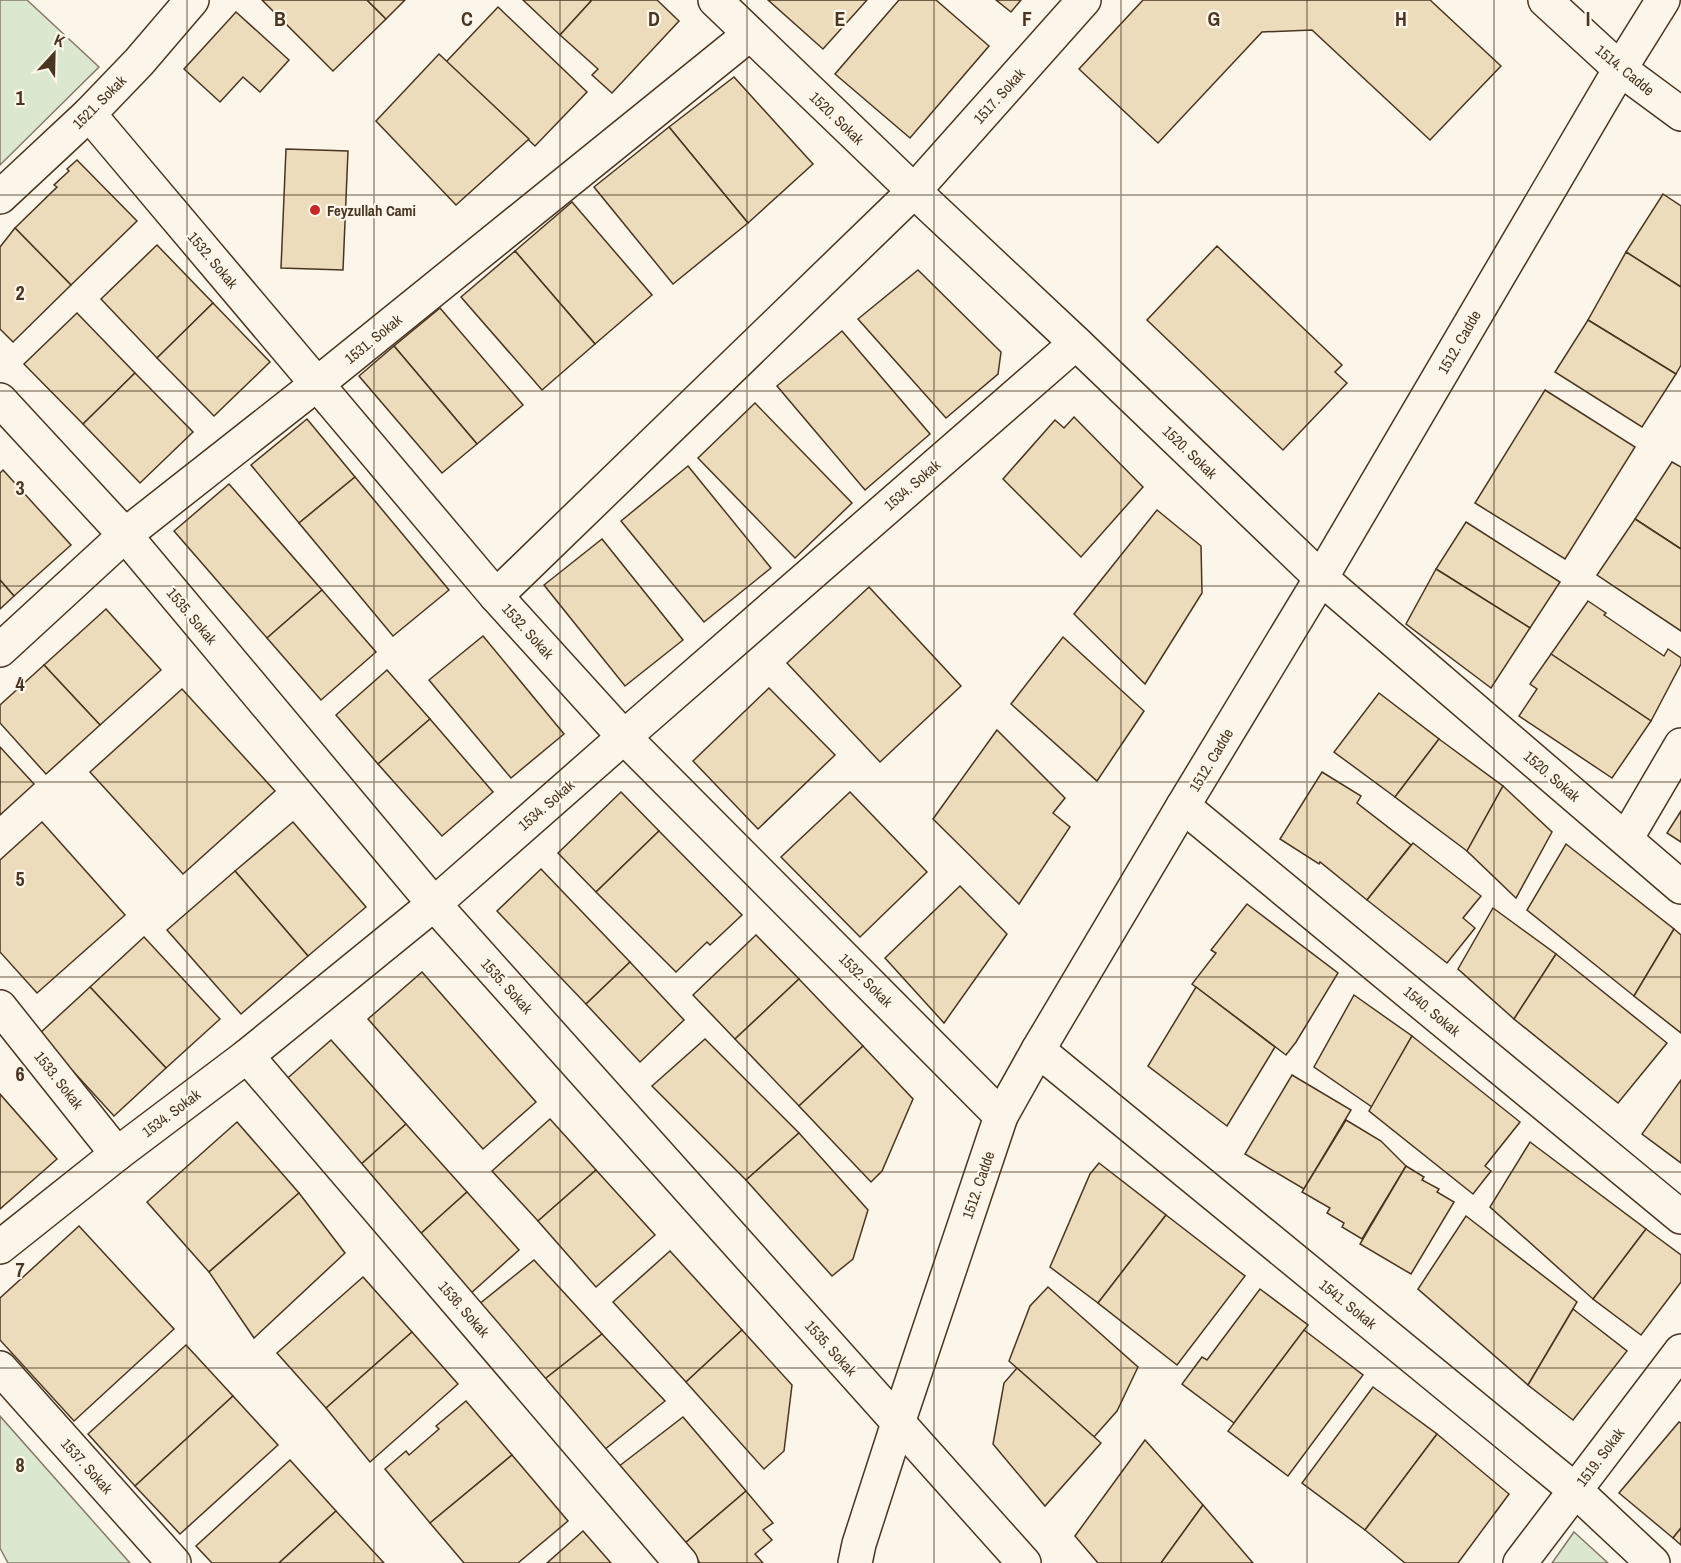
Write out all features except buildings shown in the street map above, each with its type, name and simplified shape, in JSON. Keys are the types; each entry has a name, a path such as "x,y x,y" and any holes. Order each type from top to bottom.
{"street":[{"name":"1521. Sokak","path":"0,197 89,114 139,62 192,0"},
{"name":"1520. Sokak","path":"715,0 1321,578 1681,887"},
{"name":"1517. Sokak","path":"496,596 914,191 1084,0"},
{"name":"1514. Cadde","path":"1545,0 1620,69 1681,114"},
{"name":"1512. Cadde","path":"855,1563 898,1423 1001,1116 1038,1050 1663,0"},
{"name":"1531. Sokak","path":"0,650 125,536 750,34"},
{"name":"1532. Sokak","path":"89,114 496,596 624,737 1001,1116"},
{"name":"1534. Sokak","path":"0,1247 117,1154 247,1056 434,904 1076,343"},
{"name":"1535. Sokak","path":"0,400 125,536 434,904 1024,1563"},
{"path":"1626,839 1681,746"},
{"name":"1540. Sokak","path":"1183,806 1681,1217"},
{"name":"1533. Sokak","path":"0,1007 117,1154"},
{"name":"1541. Sokak","path":"1038,1050 1575,1490 1653,1563"},
{"name":"1536. Sokak","path":"247,1056 681,1563"},
{"name":"1519. Sokak","path":"1520,1563 1681,1351"},
{"name":"1537. Sokak","path":"0,1368 174,1563"}],"green space":[{"path":"0,0 27,0 99,67 0,165"},
{"path":"0,1416 130,1563 8,1563 0,1548"},
{"path":"1574,1532 1608,1563 1552,1563"}],"place":[{"name":"Feyzullah Cami","path":"315,210"}]}
